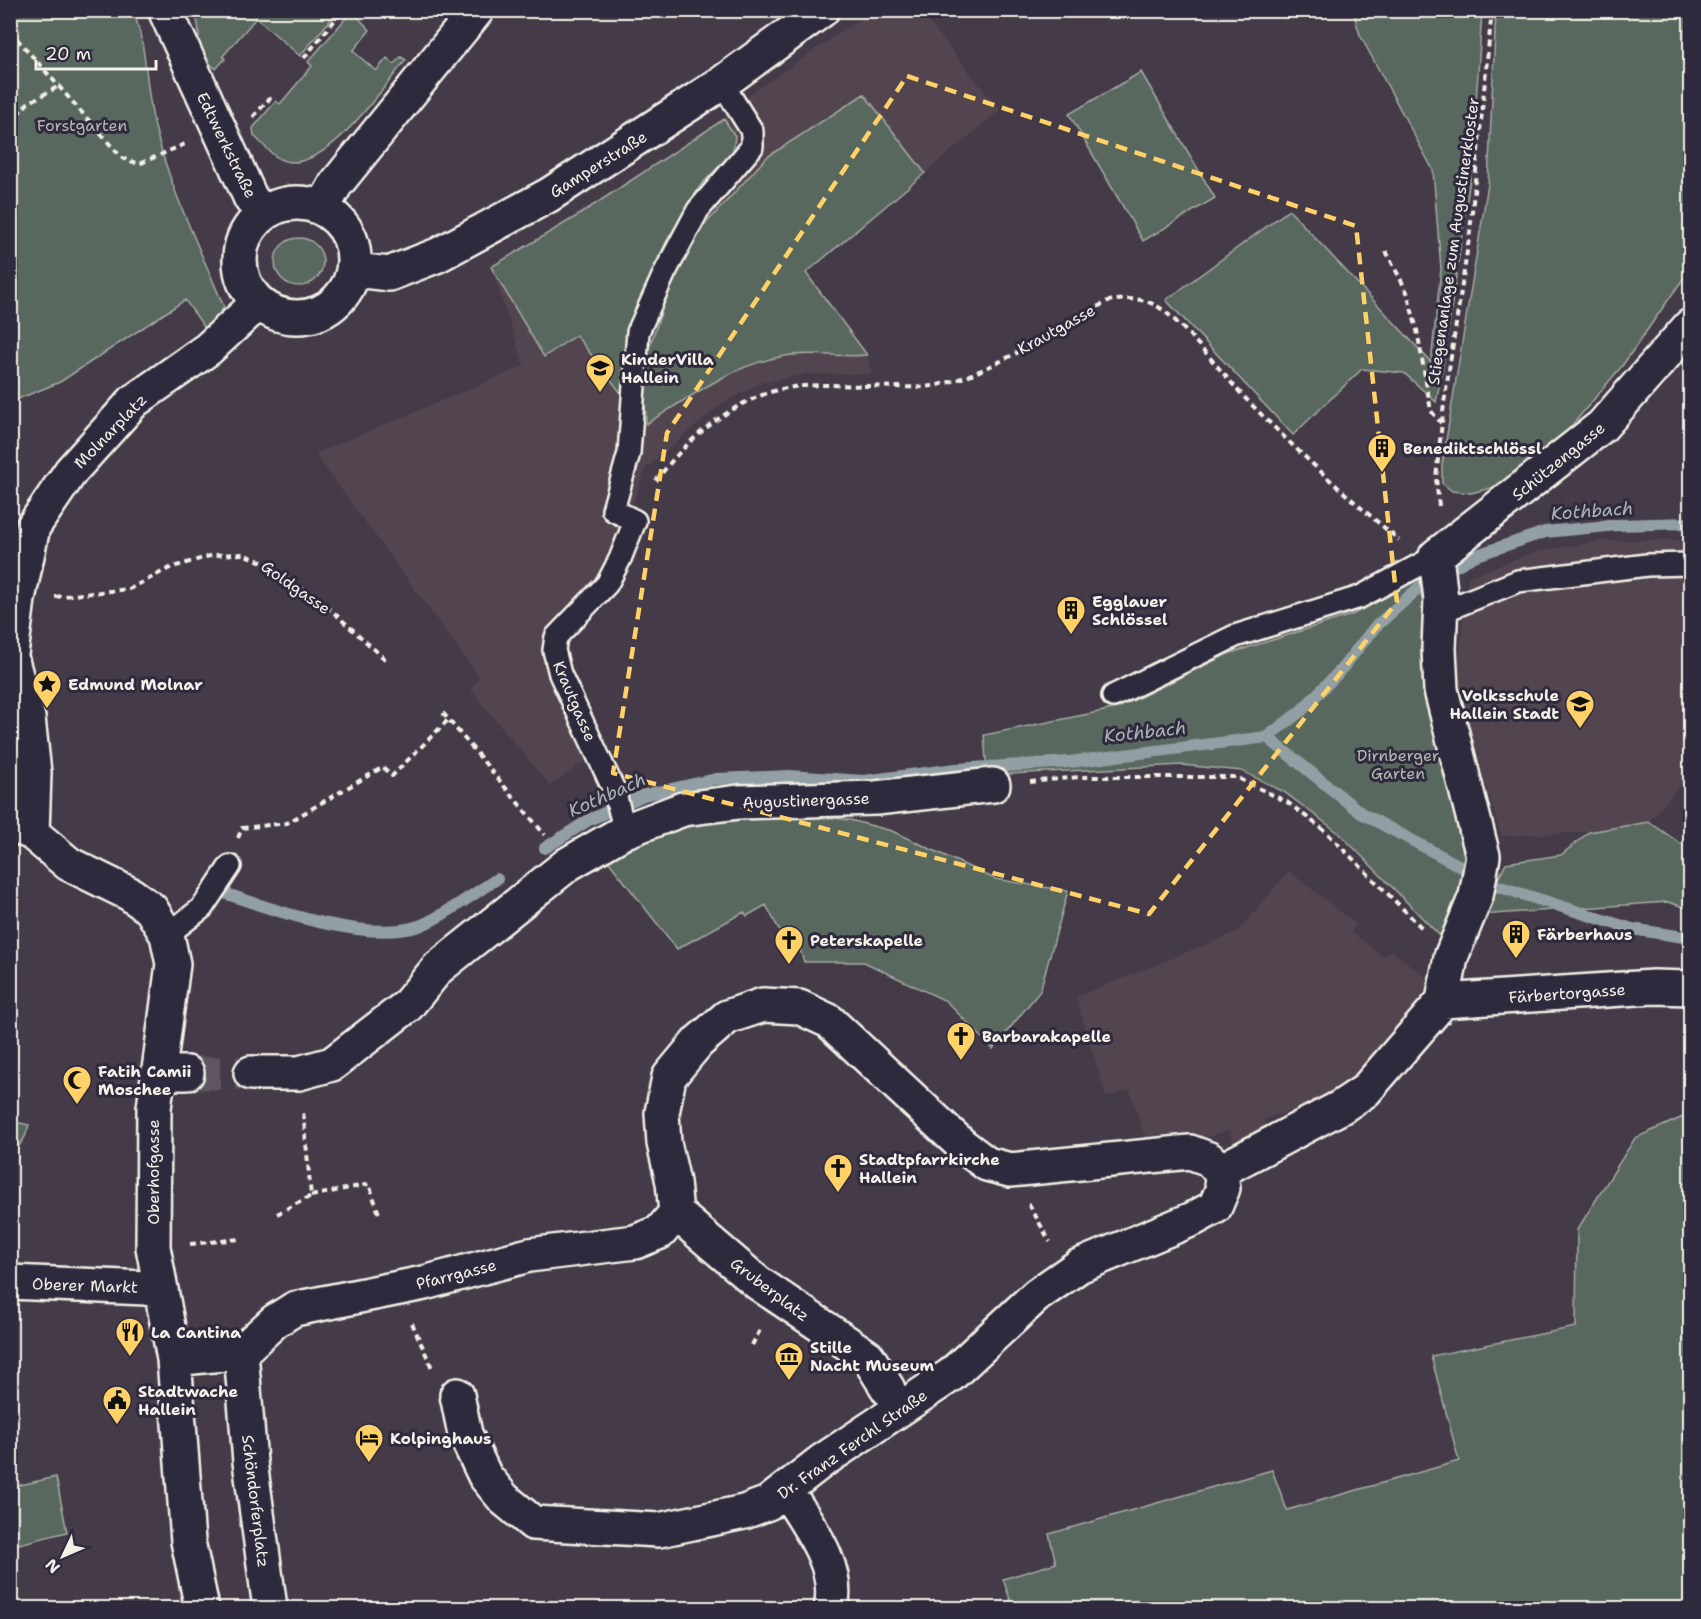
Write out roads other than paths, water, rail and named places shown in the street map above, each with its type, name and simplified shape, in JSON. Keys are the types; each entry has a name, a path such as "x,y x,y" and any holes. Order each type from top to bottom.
{"street":[{"name":"Edtwerkstraße","path":"165,10 251,199 263,212"},
{"path":"323,207 336,184 477,10"},
{"name":"Gamperstraße","path":"355,270 389,274 438,255 549,195 722,83 822,10"},
{"path":"279,204 323,207 352,239 355,270 348,290 321,314 297,318 276,314 258,303 243,281 238,254 246,231 263,212 279,204"},
{"name":"Molnarplatz","path":"69,864 21,828 34,773 29,729 11,661 14,598 33,527 71,471 134,401 208,349 258,303"},
{"name":"Schützengasse","path":"1436,556 1602,426 1690,326"},
{"path":"676,1213 673,1182 664,1143 662,1113 669,1077 698,1042 727,1017 763,1005 799,1007 829,1021 963,1146 987,1164 1010,1170 1190,1152 1209,1159 1220,1171 1341,1107 1365,1091 1443,1001 1451,957 1476,896 1483,856 1441,690 1439,649 1441,605 1436,556"},
{"name":"Augustinergasse","path":"251,1073 299,1073 332,1064 407,1006 438,968 559,871 623,826 682,810 727,804 876,798 993,785"},
{"name":"Oberhofgasse","path":"69,864 130,894 151,909 167,935 173,964 173,1073 154,1108 153,1247"},
{"name":"Färbertorgasse","path":"1443,1001 1653,987 1690,988"},
{"name":"Dr. Franz Ferchl Straße","path":"457,1395 465,1434 485,1476 504,1499 533,1523 659,1530 744,1512 768,1503 822,1461 951,1375 1037,1295 1079,1266 1193,1219 1215,1207 1223,1188 1220,1171"},
{"name":"Pfarrgasse","path":"241,1352 275,1321 294,1309 402,1287 529,1255 635,1242 660,1232 676,1213"},
{"name":"Gruberplatz","path":"676,1213 758,1283 868,1357 888,1389"},
{"name":"Oberer Markt","path":"153,1247 174,1359"},
{"name":"Oberer Markt","path":"10,1282 146,1288 160,1291"},
{"path":"202,1608 188,1541 174,1359 241,1352"},
{"name":"Schöndorferplatz","path":"241,1352 250,1462 270,1608"},
{"path":"786,1490 816,1538 828,1566 833,1586 831,1608"}],"lane":[{"name":"Krautgasse","path":"623,826 614,790 560,674 554,650 556,637 607,584 621,559 635,521 613,510 629,453 638,332 665,272 698,210 752,147 752,131 722,83"},
{"path":"1113,696 1235,636 1360,597 1436,556"},
{"path":"1441,605 1518,581 1647,565 1690,564"},
{"path":"167,935 202,908 230,866"}],"waterway":[{"name":"Kothbach","path":"545,848 589,820 644,795 716,779 789,776 864,781 956,769 1070,762 1267,737 1301,711 1340,671 1375,627 1423,584 1474,556 1545,532 1618,525 1690,523"},
{"path":"1267,737 1361,813 1497,886 1632,929 1690,938"},
{"name":"Kothbach","path":"227,894 322,923 374,931 398,930 428,922 497,879"}],"tunnel":[{"path":"187,1073 251,1073"}],"place":[{"name":"KinderVilla Hallein","path":"600,394"},
{"name":"Benediktschlössl","path":"1382,474"},
{"name":"Egglauer Schlössel","path":"1071,636"},
{"name":"Edmund Molnar","path":"47,710"},
{"name":"Volksschule Hallein Stadt","path":"1580,730"},
{"name":"Färberhaus","path":"1516,960"},
{"name":"Peterskapelle","path":"789,966"},
{"name":"Barbarakapelle","path":"961,1062"},
{"name":"Fatih Camii Moschee","path":"77,1106"},
{"name":"Stadtpfarrkirche Hallein","path":"838,1194"},
{"name":"La Cantina","path":"130,1358"},
{"name":"Stille Nacht Museum","path":"789,1382"},
{"name":"Stadtwache Hallein","path":"117,1426"},
{"name":"Kolpinghaus","path":"369,1464"}],"park label":[{"name":"Forstgarten","path":"82,125"},
{"name":"Dirnberger Garten","path":"1398,764"}]}
